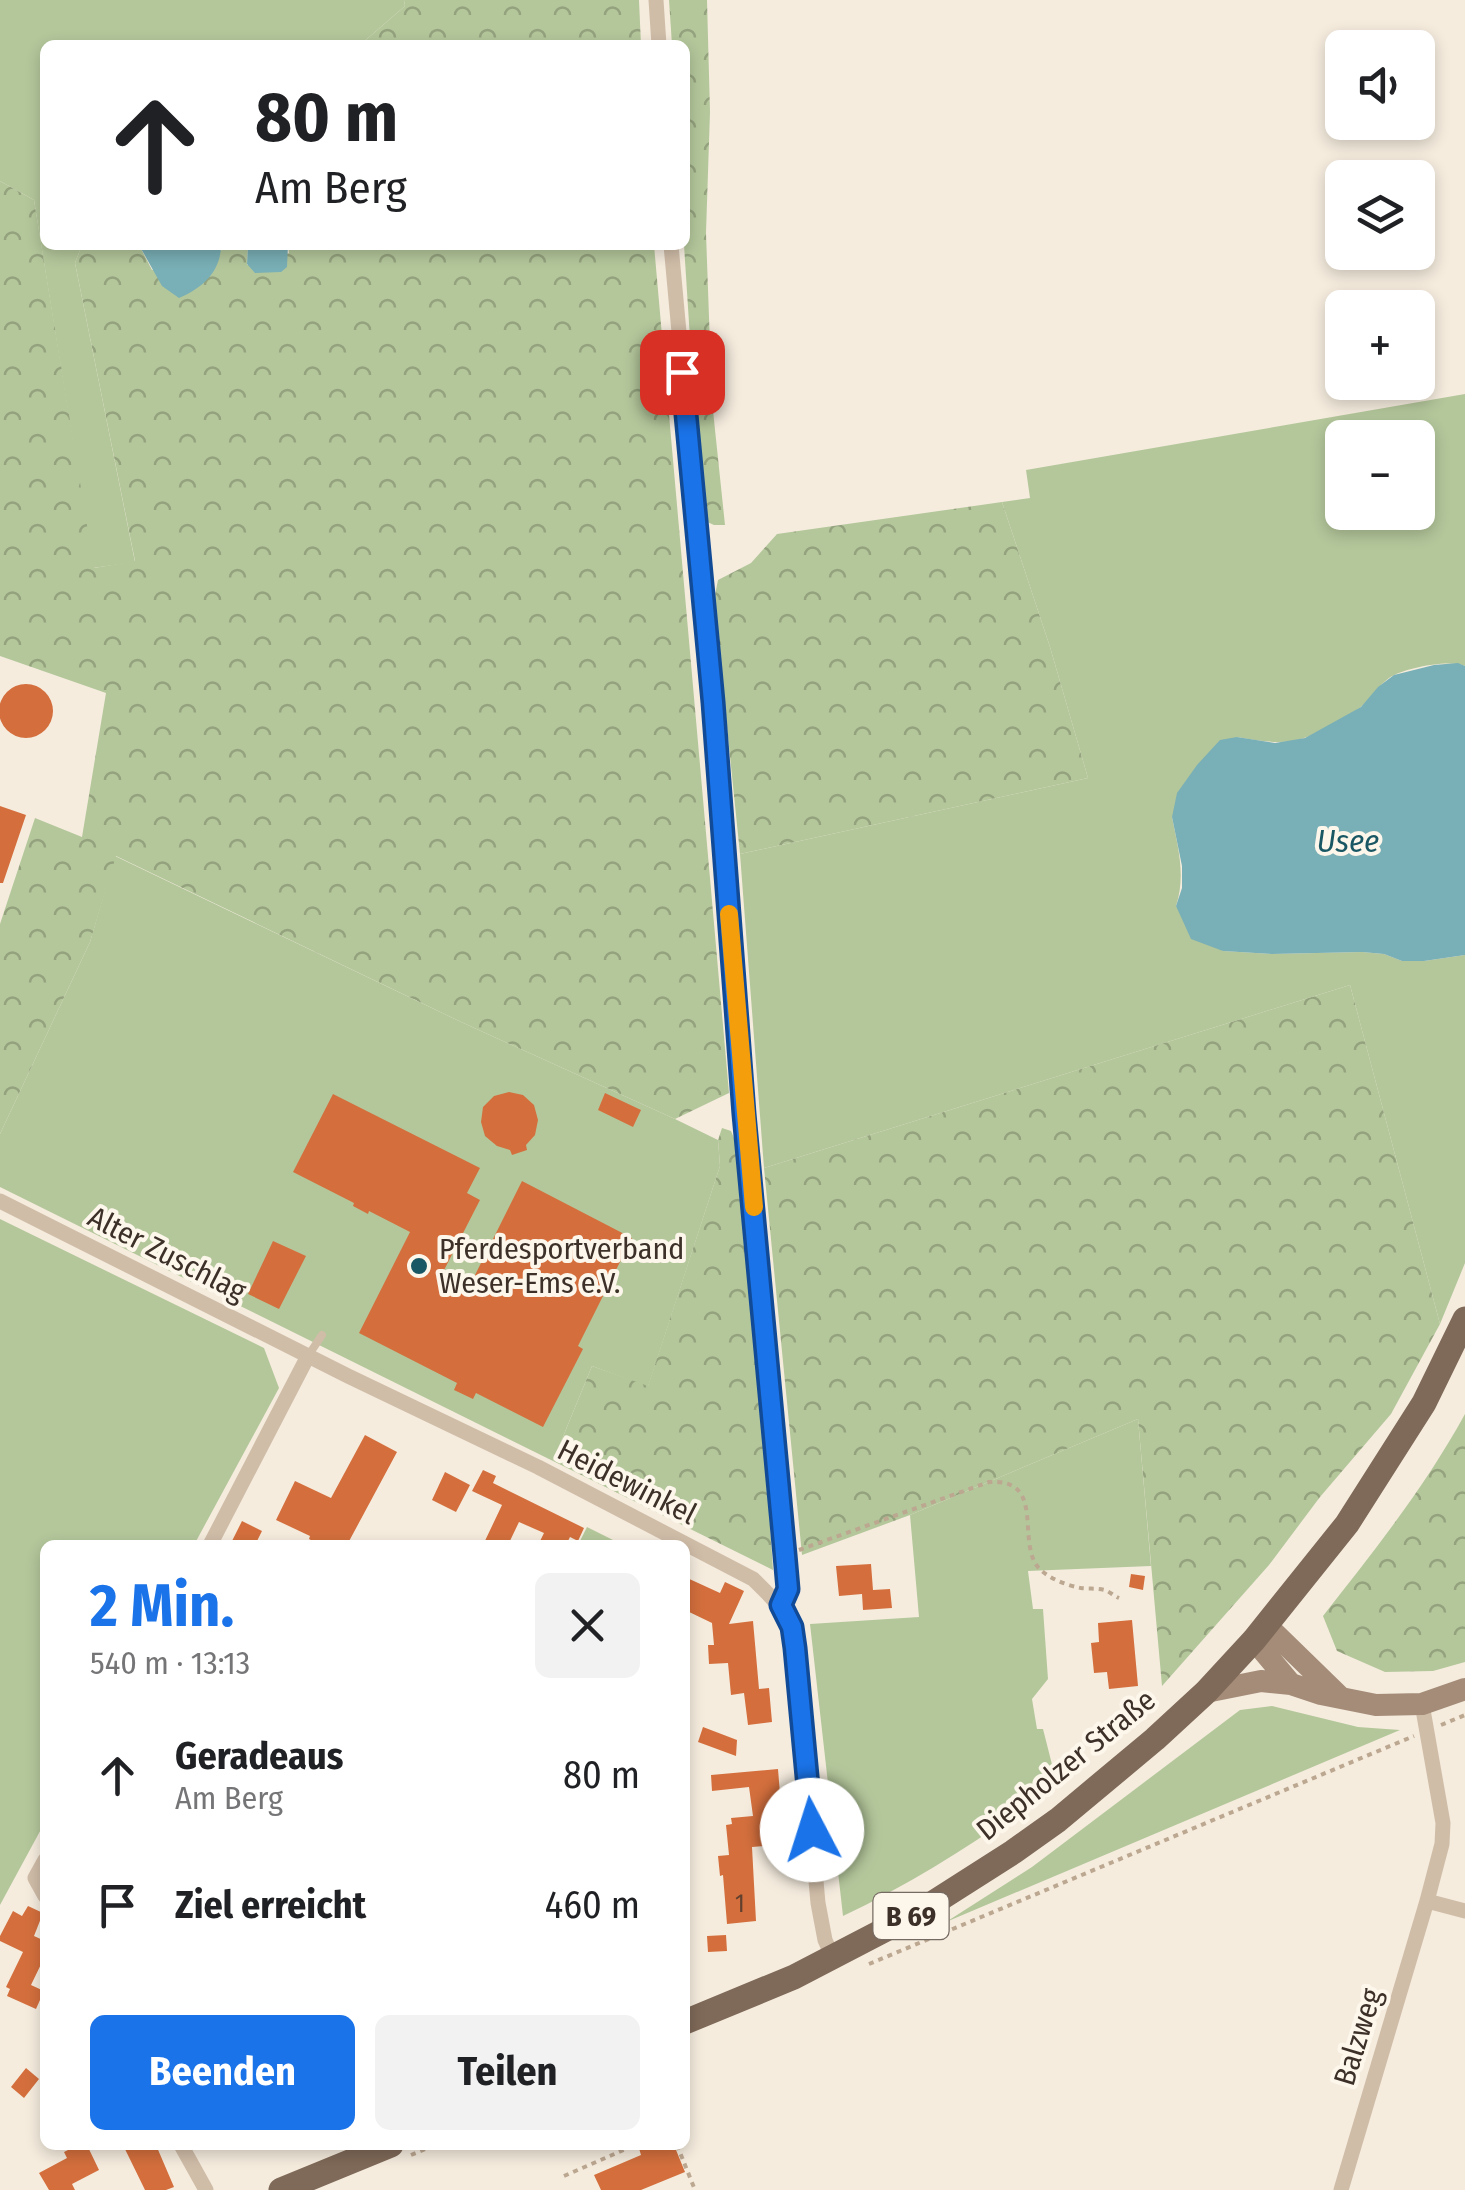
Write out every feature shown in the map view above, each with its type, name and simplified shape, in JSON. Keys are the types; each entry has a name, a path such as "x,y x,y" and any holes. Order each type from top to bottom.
{"main road":[{"name":"B 69","path":"1260,1632 1356,1509 1424,1403 1465,1318"},
{"path":"1260,1632 1291,1684"},
{"path":"1260,1632 1340,1697"},
{"name":"Diepholzer Straße","path":"690,2020 834,1958 1014,1852 1088,1797 1206,1692 1260,1632"},
{"path":"1206,1692 1262,1681 1291,1684 1376,1705 1422,1704 1465,1689"},
{"path":"281,2190 378,2150"}],"street":[{"path":"656,0 659,40"},
{"path":"671,250 788,1589 781,1605 792,1627 795,1648 818,1903 825,1940 834,1958"},
{"name":"Alter Zuschlag","path":"0,1201 308,1356"},
{"path":"213,1540 308,1356"},
{"name":"Heidewinkel","path":"308,1356 538,1466 679,1540"},
{"name":"Heidewinkel","path":"690,1546 753,1579 781,1605"},
{"name":"Balzweg","path":"1341,2190 1442,1844 1443,1823 1422,1704"},
{"path":"1428,1900 1465,1910"},
{"path":"184,2150 206,2190"}],"lane":[{"path":"308,1356 322,1335"}],"path":[{"path":"785,1555 989,1482 1000,1482 1011,1484 1021,1494 1027,1509 1034,1562 1042,1571 1078,1587 1104,1590 1119,1598"},
{"path":"860,1968 1395,1744"},
{"path":"564,2176 624,2150"},
{"path":"680,2150 695,2190"}],"green space":[{"path":"0,0 404,0 405,6 366,40 40,40 40,237 34,200 0,181"},
{"path":"404,0 639,0 641,40 366,40 405,6"},
{"path":"669,0 707,0 710,112 706,233 712,401 725,525 705,521 684,250 690,250 690,40 672,40"},
{"path":"0,181 34,200 94,568 135,561 75,263 80,250 142,250 152,270 222,250 248,250 247,265 289,250 654,250 729,1093 675,1119 459,1021 116,856 90,942 0,1134 0,924 35,818 82,837 106,693 0,656"},
{"path":"42,250 80,250 75,263 135,562 93,568"},
{"path":"1465,394 1465,666 1438,664 1396,674 1357,710 1298,740 1272,742 1237,737 1172,817 1181,872 1176,906 1223,951 1362,952 1402,961 1465,955 1465,1263 1440,1324 1350,985 764,1168 740,854 1088,778 1002,502 1030,498 1026,470"},
{"path":"1002,502 1088,778 740,854 714,600 718,580 751,563 777,534"},
{"path":"115,856 718,1140 720,1166 648,1387 592,1366 553,1461 0,1187 0,1134 90,942"},
{"path":"1350,985 1440,1324 1391,1414 1320,1497 1269,1565 1162,1686 1138,1419 910,1515 802,1555 764,1168"},
{"path":"722,1128 731,1131 737,1145 758,1339 773,1570 553,1461 592,1366 648,1386 720,1166 718,1140"},
{"path":"0,1219 264,1348 279,1388 197,1540 40,1540 40,1831 0,1905"},
{"path":"1465,1414 1465,1662 1433,1671 1385,1672 1337,1651 1323,1616 1416,1493"},
{"path":"1138,1419 1151,1566 1028,1571 1033,1609 1043,1609 1048,1679 1032,1699 1037,1729 1043,1729 1057,1784 953,1855 843,1916 810,1624 919,1617 910,1515"},
{"path":"587,1527 613,1540 580,1540"},
{"path":"1272,1706 1358,1727 1400,1730 946,1922 1032,1867 1240,1710"}],"water":[{"path":"142,250 220,250 209,278 196,289 179,298 162,286"},
{"path":"248,250 288,250 287,267 281,272 255,273 247,264"},
{"name":"Usee","path":"1458,663 1465,666 1465,955 1402,961 1362,952 1272,954 1223,951 1191,939 1176,906 1182,888 1182,866 1172,817 1177,793 1220,740 1237,737 1275,743 1305,738 1361,707 1394,675"}],"building":[{"path":"26,684 45,692 53,711 45,730 26,738 7,730 -1,711 7,692"},
{"path":"0,806 26,815 3,883 0,883"},
{"path":"509,1092 523,1095 534,1105 538,1120 527,1150 512,1155 485,1136 481,1122 483,1107 494,1096"},
{"path":"605,1093 641,1110 633,1127 598,1110"},
{"name":"Pferdesportverband Weser-Ems e.V.","path":"333,1094 480,1168 467,1193 480,1200 441,1276 468,1289 522,1181 632,1238 543,1427 476,1393 473,1399 454,1390 457,1383 359,1333 410,1232 369,1211 368,1214 293,1172"},
{"path":"273,1241 306,1256 279,1309 248,1294"},
{"path":"365,1435 397,1452 350,1540 311,1540 310,1536 276,1520 295,1481 331,1498"},
{"path":"483,1470 496,1476 493,1483 584,1528 578,1540 570,1537 540,1540 544,1533 519,1522 510,1540 485,1540 502,1505 472,1491"},
{"path":"445,1472 470,1485 456,1512 432,1500"},
{"path":"657,1489 672,1497 663,1515 648,1507"},
{"path":"242,1521 262,1531 258,1540 232,1540"},
{"path":"871,1564 873,1590 890,1589 892,1608 863,1610 862,1594 839,1596 836,1566"},
{"path":"1131,1574 1145,1576 1143,1590 1129,1587"},
{"path":"690,1579 720,1593 725,1582 744,1591 729,1624 753,1621 759,1689 769,1688 772,1722 748,1725 744,1693 731,1695 728,1663 709,1664 708,1645 714,1645 712,1623 690,1612"},
{"path":"1132,1620 1138,1686 1109,1689 1107,1672 1094,1673 1091,1643 1099,1642 1098,1623"},
{"path":"703,1727 737,1740 736,1756 698,1742"},
{"path":"778,1769 784,1844 752,1847 756,1921 727,1924 718,1856 729,1855 726,1825 732,1824 731,1818 753,1816 749,1787 712,1791 711,1775"},
{"path":"28,1906 40,1912 34,1936 40,1939 40,1966 31,1985 40,1989 36,2009 7,1996 10,1989 6,1987 23,1952 0,1941 0,1936 13,1911 22,1916"},
{"path":"726,1935 727,1951 708,1952 707,1936"},
{"path":"26,2068 39,2079 24,2098 11,2087"},
{"path":"89,2150 99,2170 72,2184 75,2190 49,2190 39,2173 67,2158 64,2152"},
{"path":"125,2150 158,2150 174,2187 145,2190"},
{"path":"640,2150 676,2150 685,2172 641,2190 601,2190 594,2175 641,2155"}],"slow traffic":[{"path":"729,914 754,1207"}],"place":[{"name":"Pferdesportverband Weser-Ems e.V.","path":"419,1266"}],"route":[{"path":"682,372 788,1589 781,1605 792,1627 795,1648 812,1830"}]}
